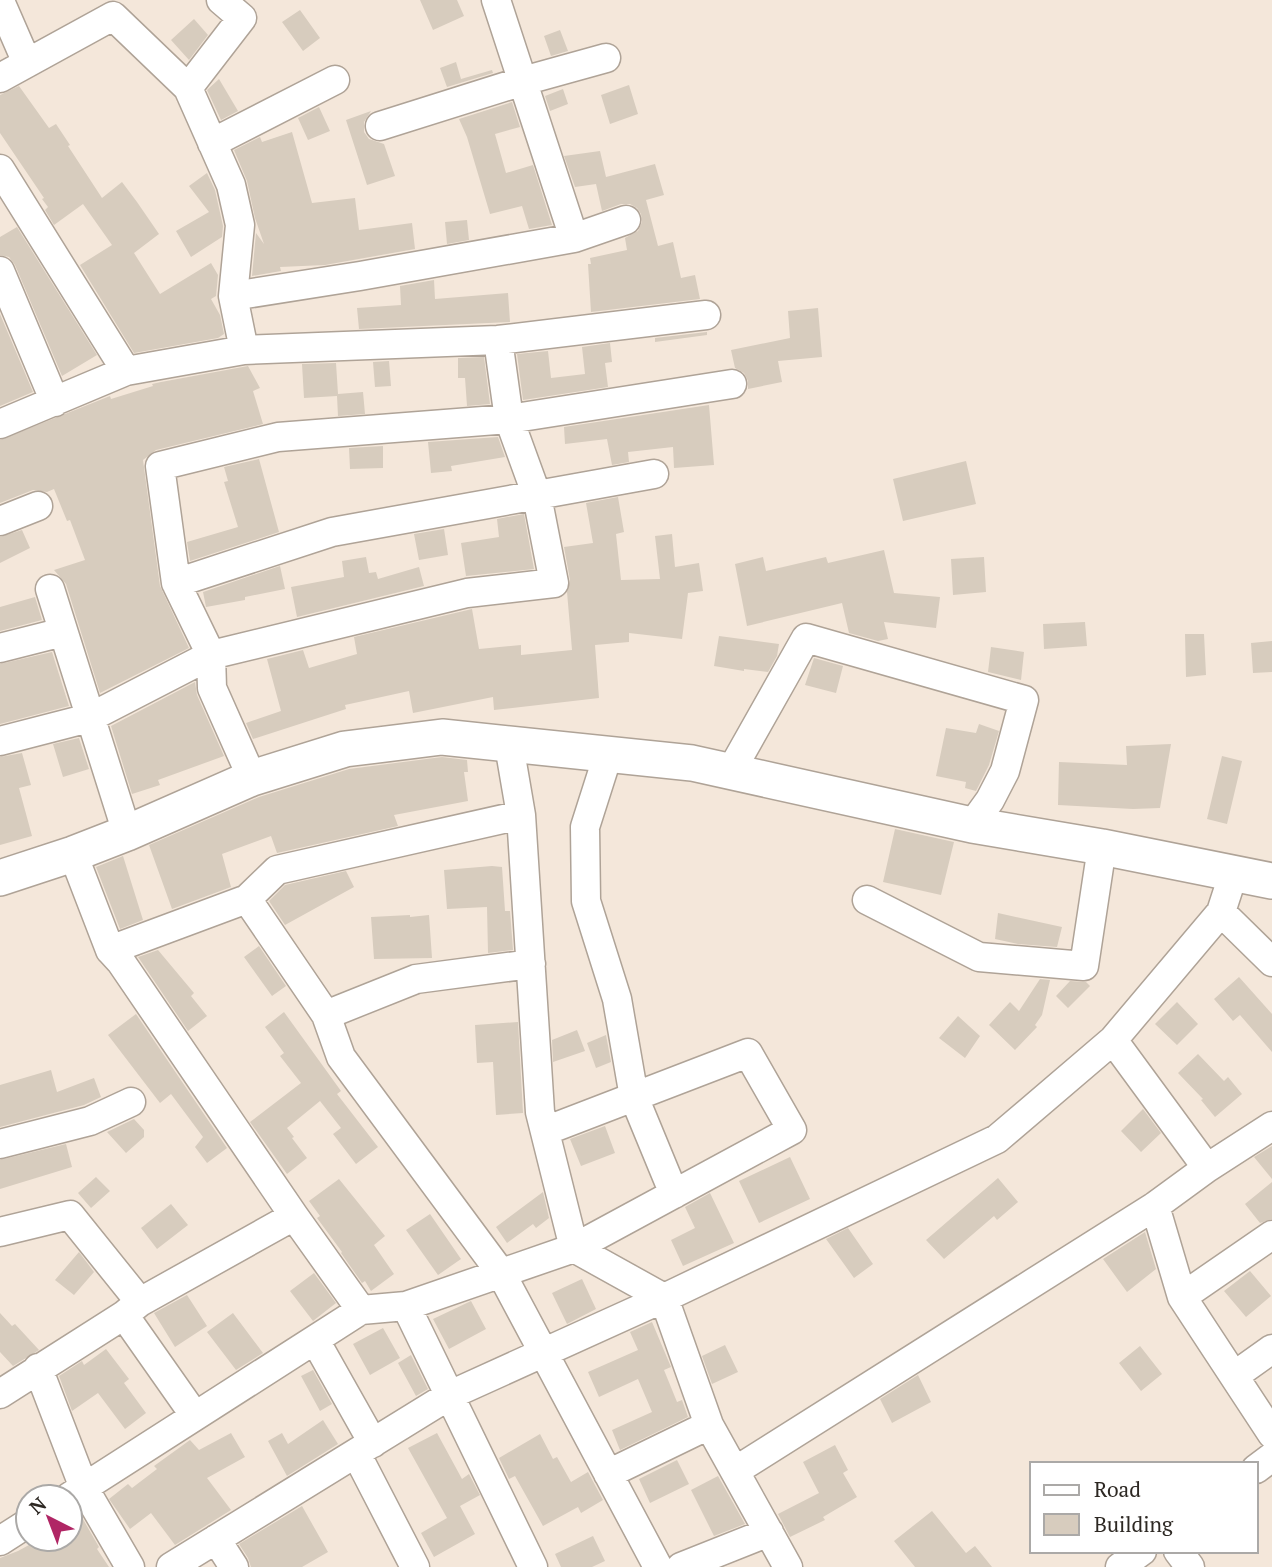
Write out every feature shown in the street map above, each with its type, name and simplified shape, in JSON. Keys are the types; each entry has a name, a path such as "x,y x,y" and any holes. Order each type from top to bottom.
{"main road":[{"path":"0,878 127,833 252,778 345,749 442,737 692,763 972,825 1102,847 1272,881"}],"street":[{"path":"188,88 242,18 221,0"},
{"path":"0,1 27,63"},
{"path":"503,2 523,81 575,238"},
{"path":"0,78 27,63 104,8 188,88 231,185 240,225 233,296 244,350"},
{"path":"380,126 606,58"},
{"path":"212,143 335,80"},
{"path":"0,169 126,371"},
{"path":"233,296 575,238 626,220"},
{"path":"0,271 55,402"},
{"path":"0,424 126,371 244,350 498,340 706,315"},
{"path":"0,741 89,718 211,655 467,593 554,583 537,496 509,419 498,340"},
{"path":"252,778 212,688 211,655 176,583 160,466 278,437 509,419 732,383"},
{"path":"176,583 332,532 654,474"},
{"path":"0,521 38,506"},
{"path":"50,589 127,833"},
{"path":"0,648 63,632"},
{"path":"731,771 806,638 1024,701 1005,771 990,800 972,825"},
{"path":"509,745 521,815 540,1112 574,1248 664,1298 709,1425 788,1567"},
{"path":"606,753 607,758 585,827 586,901 617,999 634,1097 674,1194"},
{"path":"110,950 247,899 277,870 521,815"},
{"path":"867,900 979,957 1084,966 1102,847"},
{"path":"73,854 110,950 121,962 361,1310"},
{"path":"172,1567 450,1395 664,1298 997,1139 1113,1040 1221,912 1233,875"},
{"path":"247,899 326,1015 341,1057 501,1273 658,1567"},
{"path":"1221,912 1272,962"},
{"path":"326,1015 416,979 531,964"},
{"path":"1113,1040 1207,1168"},
{"path":"84,1487 361,1310 406,1306 574,1248 792,1130 748,1053 545,1131"},
{"path":"0,1144 90,1121 131,1102"},
{"path":"735,1471 1155,1206 1272,1126"},
{"path":"1155,1206 1182,1297 1272,1434"},
{"path":"0,1232 70,1215 132,1309 195,1416"},
{"path":"0,1394 132,1309 294,1216"},
{"path":"1182,1297 1272,1235"},
{"path":"406,1306 533,1567"},
{"path":"315,1339 415,1567"},
{"path":"1234,1376 1272,1349"},
{"path":"38,1368 74,1483"},
{"path":"608,1474 709,1425"},
{"path":"84,1502 130,1567"},
{"path":"681,1567 769,1532"},
{"path":"216,1539 234,1567"},
{"path":"1120,1567 1139,1553"}],"building":[{"path":"420,0 457,0 464,16 433,30"},
{"path":"300,10 320,38 303,51 282,22"},
{"path":"194,19 208,35 189,60 171,40"},
{"path":"560,30 568,51 551,56 544,36"},
{"path":"456,62 461,79 492,70 493,73 447,87 440,68"},
{"path":"219,79 238,111 221,120 207,90"},
{"path":"629,85 638,114 610,124 601,95"},
{"path":"19,86 49,128 56,124 102,198 122,182 159,234 134,253 160,294 211,263 218,275 216,296 211,299 220,315 224,334 218,338 134,353 80,265 112,245 83,204 54,225 45,210 48,207 42,199 44,198 0,133 0,95"},
{"path":"563,89 568,104 550,111 545,96"},
{"path":"512,102 520,127 495,134 506,173 533,165 552,225 529,229 522,206 490,214 459,119"},
{"path":"319,107 330,131 308,140 298,118"},
{"path":"371,111 364,122 364,132 369,139 384,144 395,176 367,185 346,120"},
{"path":"292,132 312,203 355,198 359,230 412,223 415,249 325,265 280,267 281,271 252,276 256,233 264,244 247,181 234,150 260,137 262,142"},
{"path":"600,151 606,177 655,164 664,195 646,200 658,246 673,242 681,278 695,275 700,299 591,312 588,264 591,264 590,258 627,250 625,238 638,231 642,222 637,208 630,204 621,204 602,211 596,184 575,187 564,156"},
{"path":"207,173 215,190 223,226 222,237 191,257 176,231 209,212 189,186"},
{"path":"467,220 469,240 447,244 445,222"},
{"path":"17,227 97,355 62,376 15,265 9,257 0,255 0,237"},
{"path":"434,280 435,299 508,293 510,322 359,329 357,308 401,305 400,286"},
{"path":"818,308 822,357 778,361 782,382 748,389 744,373 735,368 731,350 790,338 788,311"},
{"path":"0,314 33,392 0,406"},
{"path":"707,332 707,335 655,342 655,338"},
{"path":"610,343 612,362 605,363 608,387 523,400 517,354 548,351 551,378 585,374 582,347"},
{"path":"484,357 490,404 467,406 465,378 458,378 458,358"},
{"path":"389,361 391,386 375,387 373,362"},
{"path":"336,363 338,394 363,392 365,414 338,416 337,396 304,398 302,364"},
{"path":"248,366 260,388 253,391 263,424 156,450 143,460 160,586 189,648 100,693 66,584 54,570 85,560 70,520 67,521 54,489 47,492 33,490 0,503 0,440 110,396 111,399 153,386 152,384"},
{"path":"709,405 714,465 674,468 673,447 628,452 629,462 612,465 607,439 565,444 564,427"},
{"path":"498,437 505,457 451,466 452,471 431,473 428,442"},
{"path":"383,446 383,468 350,469 349,448"},
{"path":"259,459 279,532 190,561 187,542 238,527 224,482 228,481 224,467"},
{"path":"966,461 976,504 903,521 893,479"},
{"path":"618,497 624,532 616,534 621,580 660,579 655,536 672,534 675,567 699,563 703,591 688,593 682,639 629,633 629,642 595,645 599,698 494,710 493,697 413,713 409,691 345,705 346,709 253,739 246,723 281,711 267,659 303,650 309,668 357,654 354,637 472,609 479,649 521,645 521,655 572,650 567,592 570,580 564,547 593,543 586,503"},
{"path":"524,514 534,569 466,576 461,543 499,537 497,519"},
{"path":"444,529 448,555 419,560 414,534"},
{"path":"22,530 30,548 0,563 0,537"},
{"path":"884,550 894,593 940,597 936,628 884,622 888,639 878,641 849,633 842,603 747,626 735,564 763,557 766,571 826,557 828,563"},
{"path":"366,557 369,573 376,572 378,579 419,567 424,586 297,617 291,587 344,577 342,561"},
{"path":"984,557 986,592 953,595 951,559"},
{"path":"280,566 285,589 206,607 203,592"},
{"path":"35,597 42,620 0,631 0,607"},
{"path":"1085,622 1087,646 1044,649 1043,624"},
{"path":"1185,634 1204,634 1206,675 1186,677"},
{"path":"719,636 779,644 777,656 768,672 714,666"},
{"path":"1272,641 1272,672 1253,673 1251,643"},
{"path":"991,647 1024,652 1021,680 988,672"},
{"path":"52,652 69,706 0,724 0,664"},
{"path":"814,658 843,666 836,693 805,685"},
{"path":"195,682 197,695 224,756 158,780 160,785 132,794 111,726"},
{"path":"979,724 999,731 989,765 976,791 965,788 966,782 936,776 946,728 976,733"},
{"path":"79,738 89,769 63,777 53,744"},
{"path":"1171,744 1160,808 1058,805 1059,762 1127,765 1126,746"},
{"path":"22,753 31,785 19,788 32,836 0,845 0,757"},
{"path":"1222,756 1242,761 1227,824 1207,819"},
{"path":"442,757 467,760 468,772 464,772 468,801 394,815 398,826 277,853 271,836 222,854 231,887 172,909 149,845 259,797 349,769"},
{"path":"895,829 954,842 941,895 883,882"},
{"path":"123,856 143,920 120,929 96,867"},
{"path":"502,867 505,911 510,911 513,950 488,953 487,907 447,909 444,870"},
{"path":"346,871 354,887 285,925 269,901 285,885"},
{"path":"998,913 1062,927 1057,947 995,939"},
{"path":"429,915 432,958 374,959 371,917"},
{"path":"259,946 286,986 272,996 244,957"},
{"path":"158,950 194,993 191,996 207,1016 188,1031 138,957"},
{"path":"1239,977 1272,1014 1272,1052 1240,1015 1233,1021 1214,999"},
{"path":"1040,979 1050,980 1042,1015 1035,1025 1037,1027 1015,1050 989,1025 1010,1002 1019,1011"},
{"path":"1070,981 1086,982 1090,986 1068,1008 1056,996"},
{"path":"1177,1002 1198,1024 1177,1045 1155,1024"},
{"path":"284,1012 341,1091 337,1094 378,1147 356,1164 333,1134 341,1128 320,1101 287,1128 307,1158 287,1174 250,1122 301,1083 280,1056 284,1053 265,1027"},
{"path":"136,1014 227,1148 207,1163 195,1147 203,1137 171,1094 160,1103 108,1035"},
{"path":"958,1016 980,1036 965,1058 939,1038"},
{"path":"518,1022 523,1113 496,1115 493,1062 477,1063 475,1025"},
{"path":"577,1030 585,1051 553,1062 552,1040"},
{"path":"606,1035 611,1062 596,1068 587,1043"},
{"path":"1198,1054 1224,1081 1228,1077 1242,1094 1215,1117 1201,1100 1203,1099 1178,1073"},
{"path":"51,1070 57,1092 94,1078 101,1097 84,1105 0,1127 0,1085"},
{"path":"1143,1109 1161,1133 1141,1152 1121,1131"},
{"path":"134,1119 144,1130 144,1137 126,1153 107,1132"},
{"path":"605,1126 615,1153 581,1166 570,1139"},
{"path":"66,1144 72,1167 0,1189 0,1160"},
{"path":"1272,1146 1272,1179 1254,1157"},
{"path":"790,1157 810,1199 759,1223 739,1181"},
{"path":"96,1177 110,1191 91,1208 78,1193"},
{"path":"998,1178 1018,1202 997,1220 994,1216 944,1259 926,1240"},
{"path":"339,1179 385,1236 374,1245 394,1274 371,1291 365,1281 362,1283 341,1253 309,1201"},
{"path":"1272,1182 1272,1219 1260,1223 1245,1204"},
{"path":"543,1192 549,1218 536,1228 533,1224 507,1243 496,1227"},
{"path":"710,1193 734,1243 683,1266 671,1240 695,1228 685,1207"},
{"path":"171,1204 188,1225 157,1249 141,1228"},
{"path":"430,1214 461,1259 438,1275 406,1230"},
{"path":"848,1228 873,1264 854,1278 826,1239"},
{"path":"1145,1232 1156,1269 1127,1292 1103,1259"},
{"path":"79,1252 94,1272 74,1295 55,1280"},
{"path":"1250,1271 1271,1296 1246,1317 1224,1291"},
{"path":"314,1273 336,1303 313,1321 290,1291"},
{"path":"582,1279 596,1309 567,1324 552,1293"},
{"path":"187,1295 207,1326 175,1347 154,1313"},
{"path":"471,1301 486,1329 449,1349 433,1319"},
{"path":"0,1313 12,1326 15,1324 39,1350 13,1366 0,1352"},
{"path":"233,1313 263,1353 236,1370 207,1332"},
{"path":"652,1322 671,1367 664,1370 677,1402 682,1400 688,1417 620,1450 612,1430 652,1412 638,1379 599,1397 588,1372 638,1350 630,1332"},
{"path":"383,1328 400,1358 370,1375 353,1344"},
{"path":"725,1345 738,1372 712,1384 702,1356"},
{"path":"1140,1346 1162,1374 1141,1391 1119,1363"},
{"path":"106,1349 129,1379 124,1383 146,1413 125,1429 98,1393 72,1411 59,1376 82,1361 84,1365"},
{"path":"411,1355 428,1389 416,1396 398,1363"},
{"path":"313,1370 332,1404 320,1411 301,1376"},
{"path":"918,1375 931,1402 892,1423 880,1399"},
{"path":"323,1420 338,1444 287,1476 268,1441 282,1433 288,1444"},
{"path":"231,1433 245,1457 207,1478 231,1510 175,1545 151,1513 130,1529 109,1499 128,1484 132,1488 157,1469 154,1466 190,1440 199,1450"},
{"path":"437,1433 462,1479 469,1474 480,1495 460,1506 475,1534 434,1557 421,1533 447,1518 408,1448"},
{"path":"540,1434 553,1459 557,1457 571,1482 588,1472 603,1500 581,1513 578,1507 543,1526 515,1476 509,1479 499,1458"},
{"path":"835,1445 848,1470 843,1473 857,1497 823,1517 825,1520 790,1537 778,1514 819,1493 803,1462"},
{"path":"677,1460 689,1484 650,1503 639,1479"},
{"path":"718,1476 745,1524 714,1536 691,1490"},
{"path":"302,1506 328,1552 302,1567 251,1567 239,1544"},
{"path":"932,1511 966,1553 975,1546 992,1567 915,1567 894,1541"},
{"path":"84,1521 109,1567 0,1567 0,1558 14,1553 84,1553"},
{"path":"593,1536 605,1561 592,1567 561,1567 555,1554"}]}
